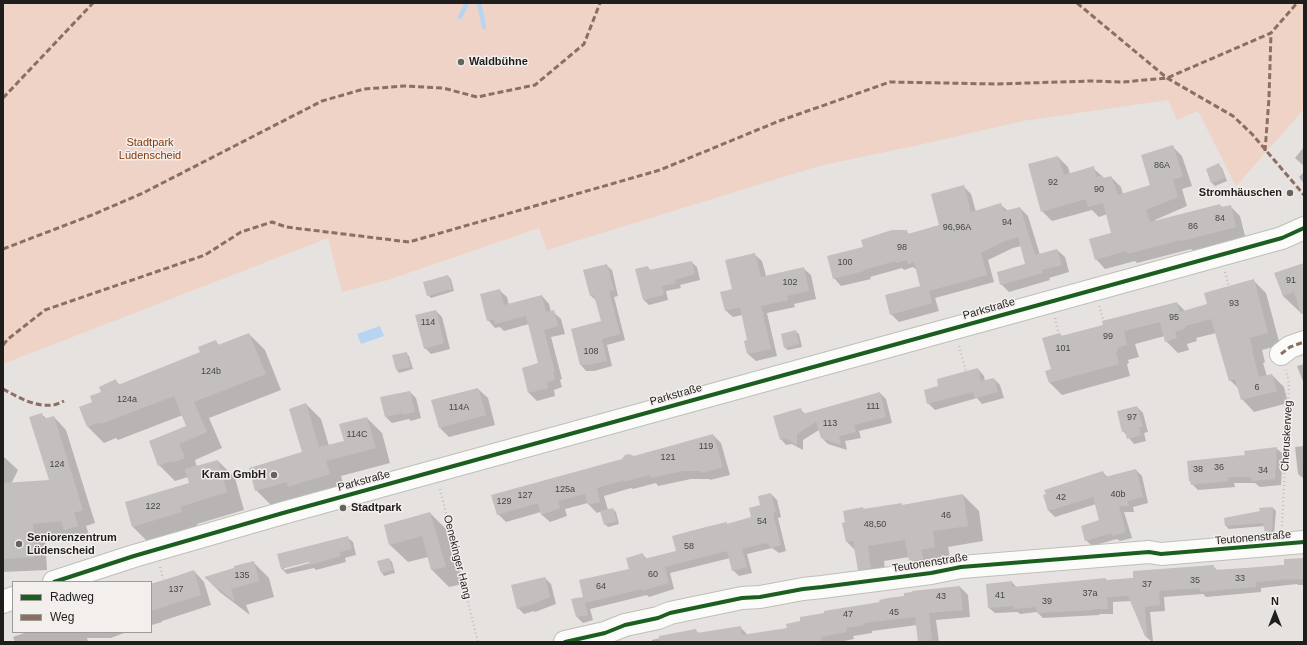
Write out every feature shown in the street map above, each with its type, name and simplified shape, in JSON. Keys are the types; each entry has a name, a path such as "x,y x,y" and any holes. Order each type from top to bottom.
{"street":[{"name":"Parkstraße","path":"57,581 154,550 283,513 1282,238 1304,228"},
{"path":"1281,354 1290,347 1304,342"},
{"name":"Teutonenstraße","path":"565,642 605,633 625,625 658,618 670,612 742,598 760,597 803,589 931,573 961,567 1142,552 1161,554 1304,542"}],"path":[{"path":"1099,308 1102,319"},
{"path":"1055,320 1058,332"}],"green space":[{"name":"Stadtpark Lüdenscheid","path":"3,3 1304,3 1304,109 1236,186 1198,111 1177,120 1168,100 1023,121 819,166 547,250 539,228 388,280 342,292 328,238 3,364"}],"water":[{"path":"380,326 384,336 361,344 357,334"}],"building":[{"path":"1173,145 1183,176 1173,180 1178,197 1146,210 1150,222 1220,204 1221,207 1231,205 1236,227 1127,254 1126,251 1095,260 1089,239 1111,233 1103,203 1088,207 1086,199 1041,212 1028,164 1058,156 1064,175 1094,166 1096,177 1102,175 1103,178 1111,176 1118,195 1150,185 1141,155"},
{"path":"1219,163 1225,178 1211,183 1206,169"},
{"path":"964,185 971,212 1001,203 1004,211 1020,207 1035,255 1057,249 1062,265 1042,270 1043,273 1000,285 997,272 1025,264 1018,237 1005,241 981,253 987,275 929,291 932,303 890,315 885,295 920,286 914,262 908,264 907,260 896,263 895,261 833,279 827,256 863,247 861,240 892,230 907,230 908,234 939,225 931,194"},
{"path":"755,253 761,277 804,267 809,291 787,296 788,300 761,306 771,349 747,354 744,341 747,340 740,307 725,311 720,292 732,289 725,260"},
{"path":"692,261 695,274 675,280 676,283 662,286 664,295 643,300 635,269 648,266 649,270"},
{"path":"1304,263 1304,314 1301,314 1294,292 1283,296 1274,273"},
{"path":"607,264 614,290 609,291 620,334 602,339 607,361 580,365 571,329 601,321 594,295 590,296 583,270"},
{"path":"448,275 452,289 427,296 423,282"},
{"path":"1254,279 1268,333 1250,338 1252,351 1259,377 1272,374 1277,391 1241,400 1235,379 1229,381 1211,319 1185,326 1185,329 1175,332 1177,338 1165,342 1160,322 1124,331 1127,345 1117,348 1118,351 1116,352 1119,364 1049,383 1045,371 1051,369 1042,338 1060,333 1061,336 1103,325 1102,321 1177,302 1180,312 1207,304 1204,293"},
{"path":"500,289 504,305 542,295 546,312 554,310 558,326 544,330 555,372 553,372 555,380 547,382 548,388 528,393 522,368 538,363 526,316 495,324 494,319 487,321 480,294"},
{"path":"436,310 444,343 424,349 415,315"},
{"path":"796,330 799,344 784,348 781,334"},
{"path":"249,333 266,374 194,402 207,432 179,444 185,458 158,466 149,441 186,426 174,396 101,424 100,422 87,427 79,407 92,402 90,396 101,392 99,387 116,379 118,385 200,352 198,347 216,340 218,345"},
{"path":"407,352 410,367 396,370 392,355"},
{"path":"978,368 981,381 994,378 998,392 975,398 973,392 927,404 924,390 938,386 937,379"},
{"path":"478,388 486,415 439,428 431,400"},
{"path":"410,391 415,412 385,417 380,397"},
{"path":"880,392 886,417 854,425 856,432 839,437 841,445 821,438 816,422 797,434 797,445 785,438 780,440 773,416 801,408 803,414"},
{"path":"306,403 319,447 344,441 339,424 367,417 376,448 326,461 330,474 288,487 287,482 255,491 249,468 302,452 289,409"},
{"path":"1137,406 1143,427 1139,427 1141,435 1127,439 1125,431 1122,432 1117,411"},
{"path":"42,413 44,419 54,416 83,510 74,513 78,526 64,530 61,521 33,524 35,557 3,559 3,483 49,480 29,417"},
{"path":"713,434 723,467 702,473 701,471 683,471 650,478 649,475 624,482 624,480 597,488 600,502 588,505 585,494 558,501 560,508 541,515 538,503 497,515 491,495 622,459 625,455 629,454 634,456"},
{"path":"1277,447 1275,479 1252,481 1251,477 1228,477 1229,481 1191,485 1189,481 1187,461 1245,455 1244,451"},
{"path":"218,460 227,492 180,507 182,512 132,527 125,502 189,483 185,469"},
{"path":"1136,469 1143,497 1128,501 1129,506 1119,506 1126,532 1113,536 1112,533 1085,541 1081,526 1099,520 1093,497 1048,511 1043,495 1046,494 1044,490 1103,471 1105,477"},
{"path":"771,493 776,512 773,513 781,545 772,548 766,543 742,549 747,567 732,571 727,551 665,567 669,583 642,591 642,589 585,603 588,615 576,617 571,599 583,597 579,580 629,569 626,558 643,553 644,559 676,551 672,536 751,517 749,508 760,505 758,496"},
{"path":"963,494 968,526 933,531 935,547 921,550 923,559 909,561 905,540 868,546 871,568 858,570 853,541 846,542 842,523 845,522 843,511 863,507 863,509 902,503 902,505"},
{"path":"1273,507 1272,532 1265,533 1263,523 1225,526 1224,518 1260,511 1259,508"},
{"path":"613,508 617,521 604,525 600,511"},
{"path":"430,512 446,567 431,570 422,536 389,545 384,525"},
{"path":"348,536 352,549 340,552 341,556 310,565 309,562 281,569 277,554"},
{"path":"389,558 393,570 381,573 377,561"},
{"path":"1304,558 1304,579 1256,582 1256,587 1200,592 1200,588 1159,591 1160,605 1145,607 1147,636 1145,636 1128,596 1107,597 1108,609 1037,613 1036,607 1014,609 1013,606 988,608 986,584 1012,581 1012,587 1106,578 1106,580 1133,578 1133,571 1214,565 1214,570 1245,568 1284,565 1284,559"},
{"path":"254,561 259,581 231,589 235,602 204,577 234,568 234,566"},
{"path":"194,570 201,595 152,611 152,585"},
{"path":"545,577 550,597 517,609 511,585"},
{"path":"960,586 963,610 929,613 932,640 918,642 915,617 864,623 865,625 846,628 847,632 821,637 822,642 659,642 659,636 696,629 697,633 741,626 742,635 787,628 786,624 800,621 800,617 824,613 824,611 880,602 879,600 904,596 904,593 912,591"}],"waterway":[{"path":"460,17 467,3"},
{"path":"479,3 484,27"}],"marked path":[{"path":"3,98 93,3"},
{"path":"3,249 92,215 143,193 322,101 364,89 405,86 443,88 477,97 535,85 584,44 600,3"},
{"path":"1077,3 1167,78 1233,116 1252,134 1304,195"},
{"path":"3,345 8,339 45,310 205,255 241,232 272,222 286,227 409,242 660,170 779,121 890,82 996,84 1091,81 1123,82 1167,78 1271,33 1297,3"},
{"path":"1265,151 1269,98 1271,33"},
{"path":"1281,354 1290,347 1304,342"},
{"path":"3,389 33,403 54,405 64,401"}],"cycle path":[{"path":"57,581 134,556 283,513 1282,238 1304,228"},
{"path":"565,642 605,633 625,625 658,618 670,613 742,598 760,597 803,589 931,573 961,567 1149,552 1161,554 1304,542"}],"place":[{"name":"Waldbühne","path":"461,62"},
{"name":"Stromhäuschen","path":"1290,193"},
{"name":"Kram GmbH","path":"274,475"},
{"name":"Stadtpark","path":"343,508"},
{"name":"Seniorenzentrum Lüdenscheid","path":"19,544"}]}
